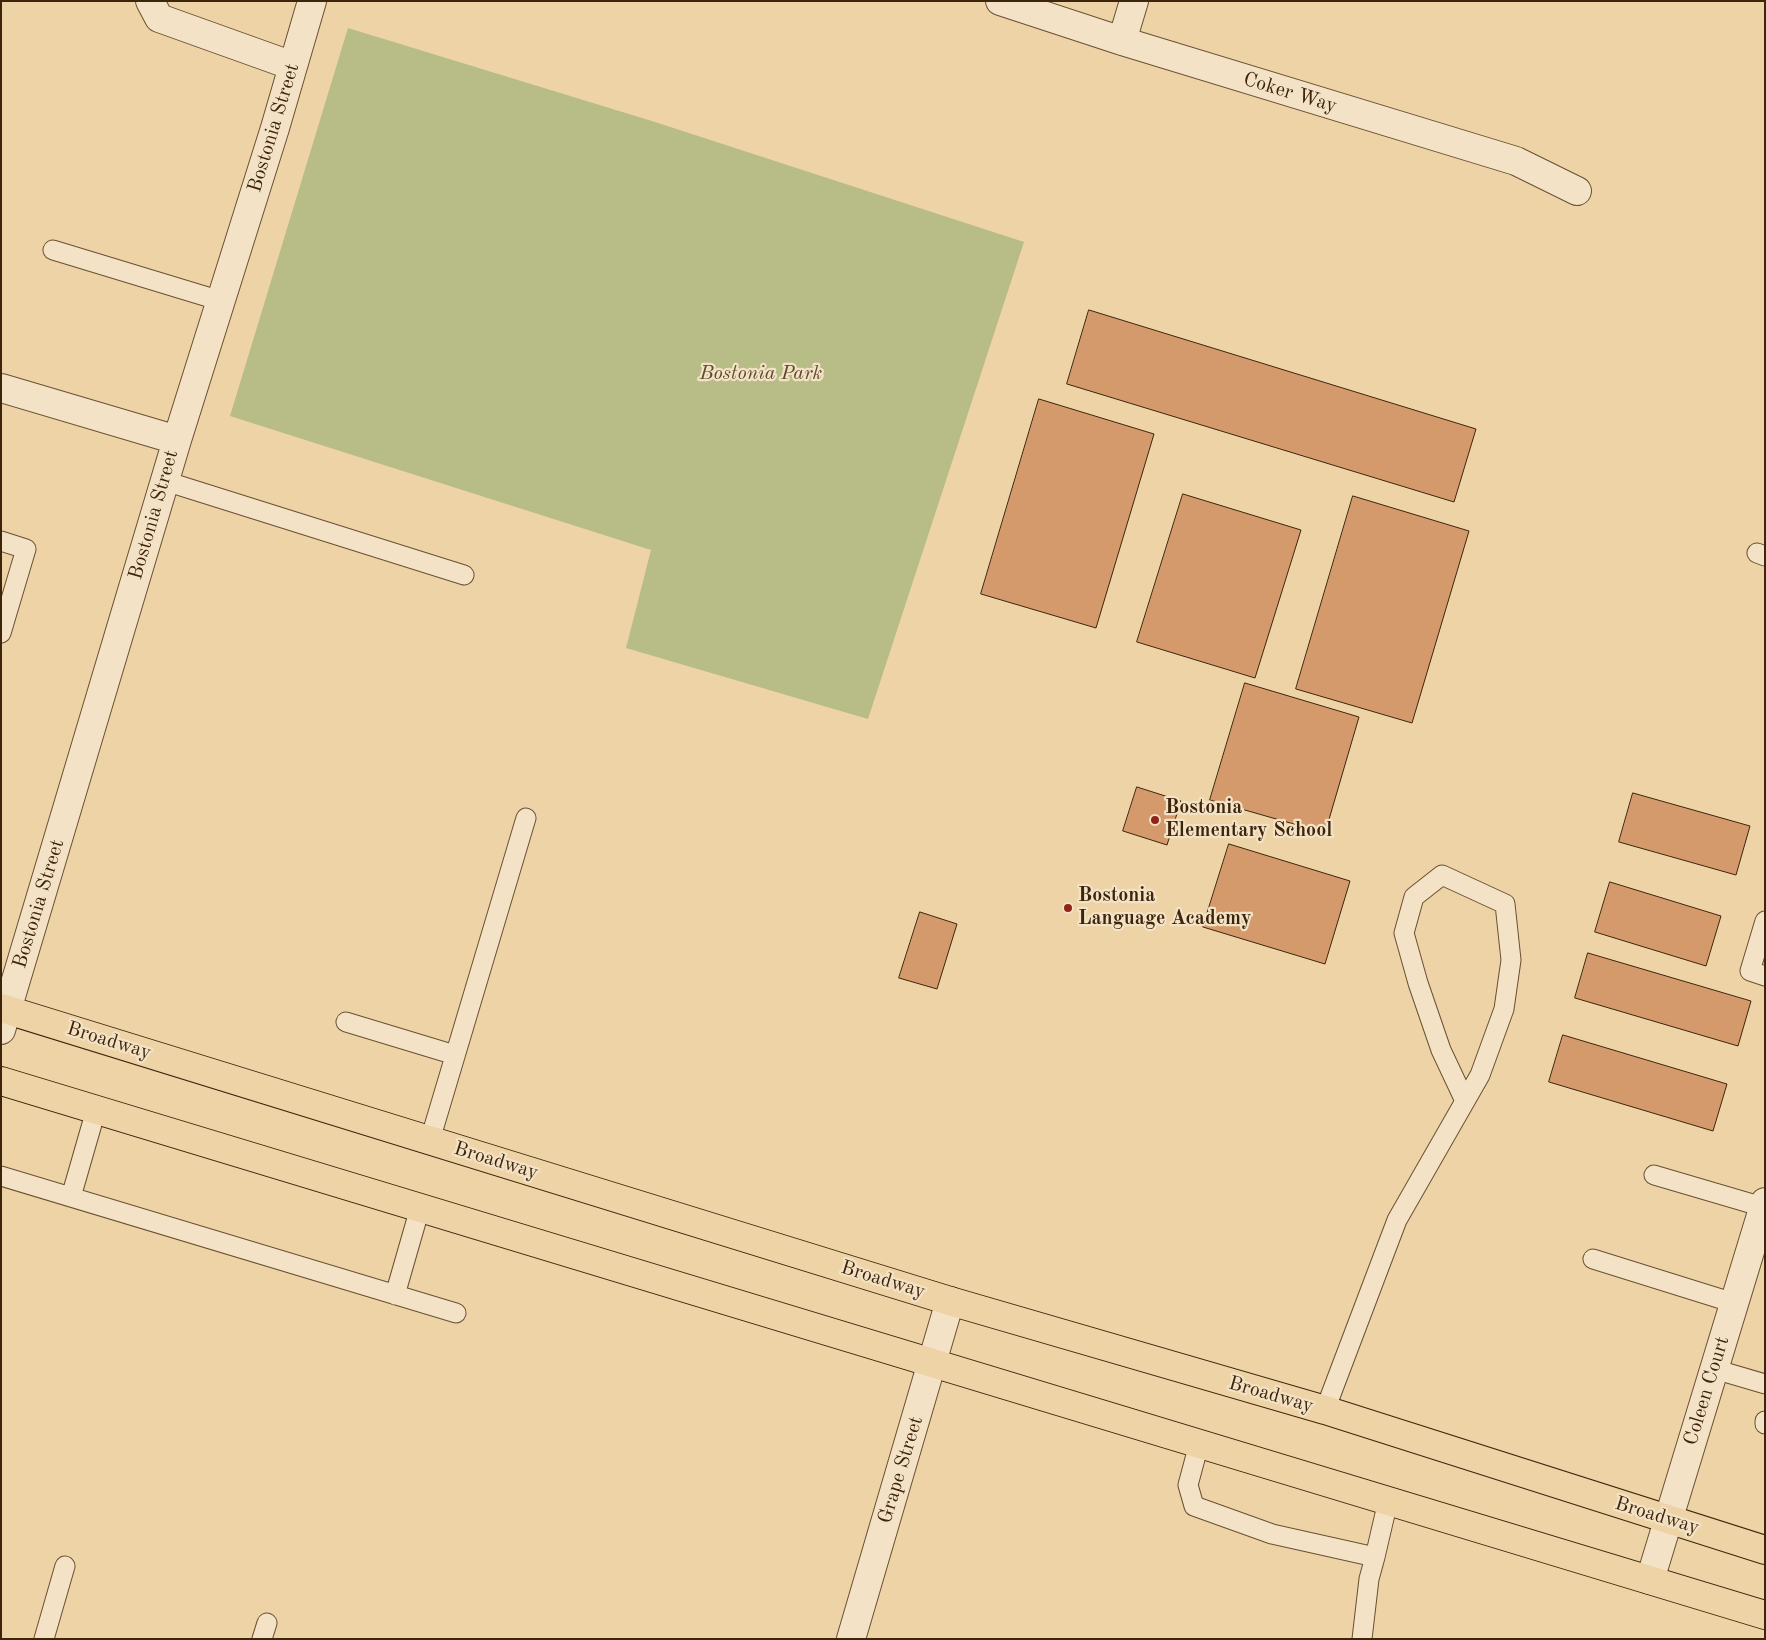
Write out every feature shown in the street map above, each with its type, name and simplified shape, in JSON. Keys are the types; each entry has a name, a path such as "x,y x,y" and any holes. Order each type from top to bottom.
{"main road":[{"name":"Broadway","path":"3,1016 430,1140 950,1301 1324,1410 1765,1550"},
{"path":"1,1081 932,1364 1765,1614"}],"street":[{"path":"150,1 159,18 293,66"},
{"name":"Bostonia Street","path":"3,1016 312,1"},
{"name":"Coker Way","path":"1000,1 1122,41 1516,161 1577,191"},
{"path":"1122,41 1134,1"},
{"path":"1,388 177,440"},
{"name":"Coleen Court","path":"1650,1580 1764,1205"},
{"name":"Grape Street","path":"851,1639 950,1301"}],"lane":[{"path":"53,250 221,301"},
{"path":"165,480 464,575"},
{"path":"1,541 26,549 1,633"},
{"path":"430,1140 526,818"},
{"path":"1324,1410 1397,1220 1480,1075 1504,1009 1511,960 1505,904 1442,875 1414,897 1404,933 1418,984 1441,1050 1465,1101"},
{"path":"1765,921 1750,971 1765,976"},
{"path":"346,1022 455,1055"},
{"path":"71,1197 96,1110"},
{"path":"1654,1175 1764,1205"},
{"path":"1,1176 456,1313"},
{"path":"395,1295 420,1208"},
{"path":"1593,1259 1734,1303"},
{"path":"1714,1369 1765,1384"},
{"path":"1199,1444 1188,1485 1194,1506 1272,1534 1375,1557"},
{"path":"1362,1639 1369,1580 1388,1501"},
{"path":"44,1639 65,1566"}],"green space":[{"name":"Bostonia Park","path":"348,28 655,122 1024,242 868,719 626,648 651,550 230,416"}],"building":[{"path":"1089,310 1476,429 1454,502 1067,384"},
{"path":"1039,399 1154,434 1096,628 981,594"},
{"path":"1183,494 1301,530 1255,678 1137,642"},
{"path":"1353,496 1469,531 1412,723 1296,689"},
{"path":"1245,683 1359,717 1325,833 1210,800"},
{"path":"1137,787 1181,801 1167,845 1123,831"},
{"path":"1633,793 1750,826 1736,875 1619,842"},
{"path":"1229,844 1350,881 1325,964 1203,927"},
{"path":"1610,882 1721,916 1706,966 1595,932"},
{"path":"920,912 957,924 937,989 899,978"},
{"path":"1588,953 1751,1001 1738,1046 1575,998"},
{"path":"1563,1035 1727,1084 1713,1131 1549,1082"}],"place":[{"name":"Bostonia Elementary School","path":"1155,820"},
{"name":"Bostonia Language Academy","path":"1068,908"}]}
